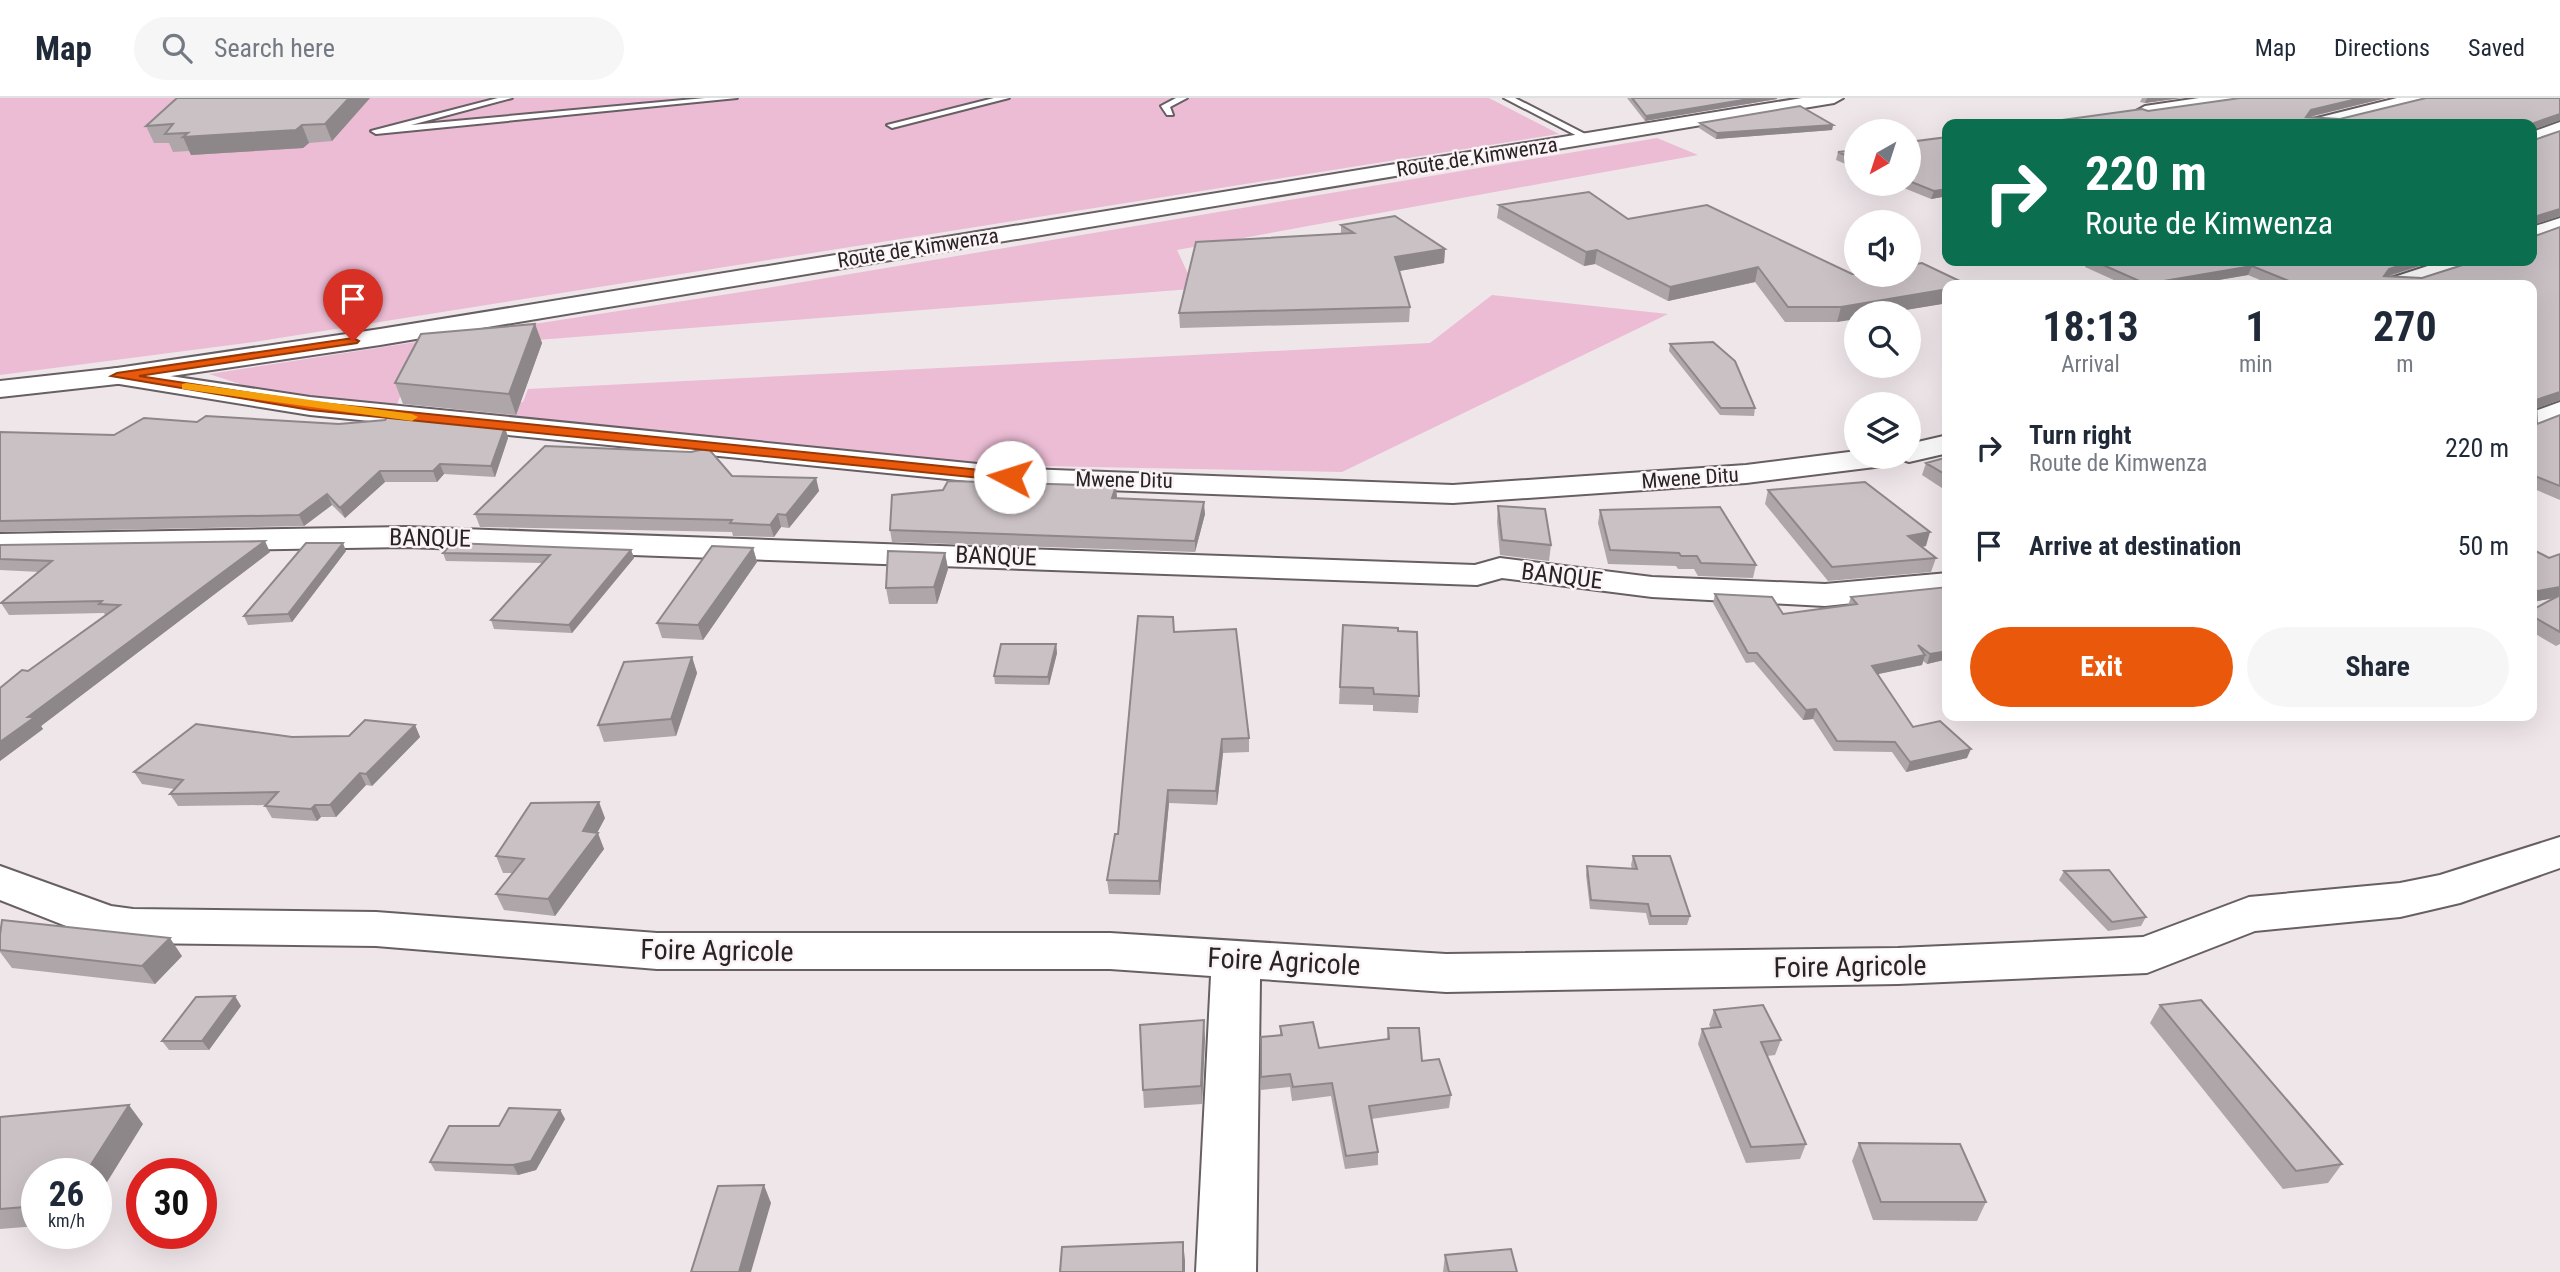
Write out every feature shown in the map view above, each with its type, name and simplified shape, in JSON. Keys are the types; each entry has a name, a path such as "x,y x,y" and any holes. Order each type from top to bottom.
{"street":[{"name":"Route de Kimwenza","path":"0,389 117,376 407,333 1834,98"},
{"path":"2144,111 2236,98"},
{"path":"2327,119 2357,106 2418,98"},
{"path":"2127,102 2159,119"},
{"path":"2537,137 2560,128"},
{"path":"2537,233 2560,225"},
{"path":"2409,280 2450,266"},
{"name":"Mwene Ditu","path":"117,376 323,408 1027,478 1453,494 1746,474 1844,462"},
{"path":"2537,421 2560,411"},
{"path":"1921,450 1942,445"},
{"name":"BANQUE","path":"0,544 406,537 1477,575 1500,568 1660,588 1825,596 1942,584"},
{"name":"Foire Agricole","path":"0,882 106,923 133,926 376,929 657,951 1110,951 1446,973 1898,967 2147,955 2249,914 2422,895 2560,852"},
{"path":"1226,1272 1236,958"}],"lane":[{"path":"508,98 376,131 733,98"},
{"path":"892,125 1005,98"},
{"path":"1170,113 1165,106 1183,98"},
{"path":"1508,98 1588,138"}],"shaded area":[{"path":"0,98 1489,98 1559,134 254,342 0,375"},
{"path":"1657,138 1698,155 1177,250 1190,278 1204,288 420,349 395,409 419,412 523,402 528,389 1430,343 1492,295 1668,314 1342,472 995,465 295,402 209,374 773,287"}],"building":[{"path":"177,98 349,98 325,124 302,125 296,130 183,137 188,133 165,134 173,124 146,126"},
{"path":"1632,98 1755,98 1646,116"},
{"path":"2240,98 2361,98 2311,110 2306,117 2340,119 2069,119 2142,109 2148,111"},
{"path":"2426,98 2560,98 2560,114 2537,122 2537,119 2340,119"},
{"path":"1800,106 1833,125 1717,133 1700,123"},
{"path":"2560,131 2560,209 2537,216 2537,139"},
{"path":"1942,138 1942,190 1934,191 1922,186 1922,140"},
{"path":"1589,192 1628,219 1707,205 1844,270 1844,287 1921,287 1922,263 1958,280 1942,280 1942,290 1877,301 1844,301 1844,306 1841,307 1788,307 1758,267 1670,287 1597,250 1586,252 1499,205"},
{"path":"1395,216 1445,249 1395,257 1410,307 1179,313 1196,242 1354,233 1341,225"},
{"path":"2560,227 2560,392 2537,400 2537,280 2287,280 2252,266 2398,266 2389,269 2384,276 2422,278 2459,266 2537,266 2537,235"},
{"path":"2105,266 2252,266 2170,280 2137,280"},
{"path":"535,324 509,394 395,383 421,334"},
{"path":"1713,342 1735,361 1755,408 1721,408 1670,344"},
{"path":"2560,415 2560,486 2537,477 2537,424"},
{"path":"206,416 339,424 385,420 388,416 505,427 491,466 440,464 433,471 380,471 340,508 327,494 299,515 0,521 0,432 114,435 144,418 197,422"},
{"path":"545,446 691,452 708,448 732,476 816,478 786,515 778,514 770,525 730,523 732,520 475,514"},
{"path":"1942,459 1942,472 1926,463"},
{"path":"948,481 1116,486 1112,498 1204,502 1195,541 890,530 892,495 943,490"},
{"path":"1865,482 1930,532 1908,536 1936,558 1832,567 1768,490"},
{"path":"1498,506 1545,509 1551,545 1502,540"},
{"path":"1720,507 1756,565 1701,563 1697,556 1681,556 1679,553 1610,550 1600,510"},
{"path":"265,541 28,717 35,717 0,742 0,688 22,670 28,671 120,605 99,604 102,601 1,603 52,561 0,559 0,545"},
{"path":"306,543 343,543 288,614 244,616"},
{"path":"452,543 631,550 569,625 491,620 550,555 443,553"},
{"path":"712,546 753,548 698,625 657,623"},
{"path":"888,551 945,553 934,587 886,588"},
{"path":"2537,552 2549,558 2560,554 2560,587 2537,591"},
{"path":"1942,588 1942,652 1930,654 1918,645 1925,655 1872,666 1913,727 1940,721 1971,749 1910,762 1895,742 1837,741 1816,709 1806,710 1757,653 1748,653 1715,594 1772,597 1783,614 1857,604 1851,597"},
{"path":"2560,595 2560,632 2537,619 2537,607"},
{"path":"1138,616 1173,617 1174,632 1236,629 1249,738 1222,739 1216,791 1168,790 1159,881 1107,880 1115,834 1118,834"},
{"path":"1343,625 1398,628 1398,631 1417,632 1419,696 1374,694 1373,688 1340,687"},
{"path":"1001,644 1056,644 1048,677 994,676"},
{"path":"692,657 671,719 598,725 624,662"},
{"path":"365,720 415,725 366,774 360,773 330,805 315,805 311,809 265,806 278,792 170,794 183,780 134,772 196,724 292,737 349,736"},
{"path":"599,802 583,831 598,833 548,899 496,894 524,859 496,856 531,803"},
{"path":"1633,856 1670,856 1690,916 1651,916 1648,904 1591,900 1587,866 1637,869"},
{"path":"2109,870 2146,917 2112,922 2064,871"},
{"path":"2,920 170,938 142,966 0,950"},
{"path":"235,996 202,1041 162,1041 196,997"},
{"path":"2201,1000 2342,1164 2296,1171 2160,1005"},
{"path":"1763,1005 1781,1040 1761,1042 1806,1144 1751,1147 1702,1029 1721,1027 1714,1010"},
{"path":"1204,1020 1201,1086 1143,1090 1140,1025"},
{"path":"1313,1022 1319,1048 1389,1039 1388,1028 1419,1028 1422,1061 1439,1059 1451,1095 1369,1106 1378,1152 1346,1156 1332,1083 1293,1087 1290,1074 1261,1077 1261,1037 1282,1035 1280,1026"},
{"path":"129,1105 95,1158 21,1158 21,1207 0,1209 0,1117"},
{"path":"509,1108 560,1110 531,1161 513,1165 430,1162 449,1126 499,1126"},
{"path":"1859,1143 1960,1144 1986,1202 1881,1202"},
{"path":"764,1185 739,1272 691,1272 718,1186"},
{"path":"1183,1242 1183,1272 1060,1272 1062,1247"},
{"path":"1511,1249 1517,1272 1449,1272 1445,1255"}],"slow traffic":[{"path":"186,387 310,406 412,417"}],"route":[{"path":"353,341 117,376 310,406 1010,477"}]}
